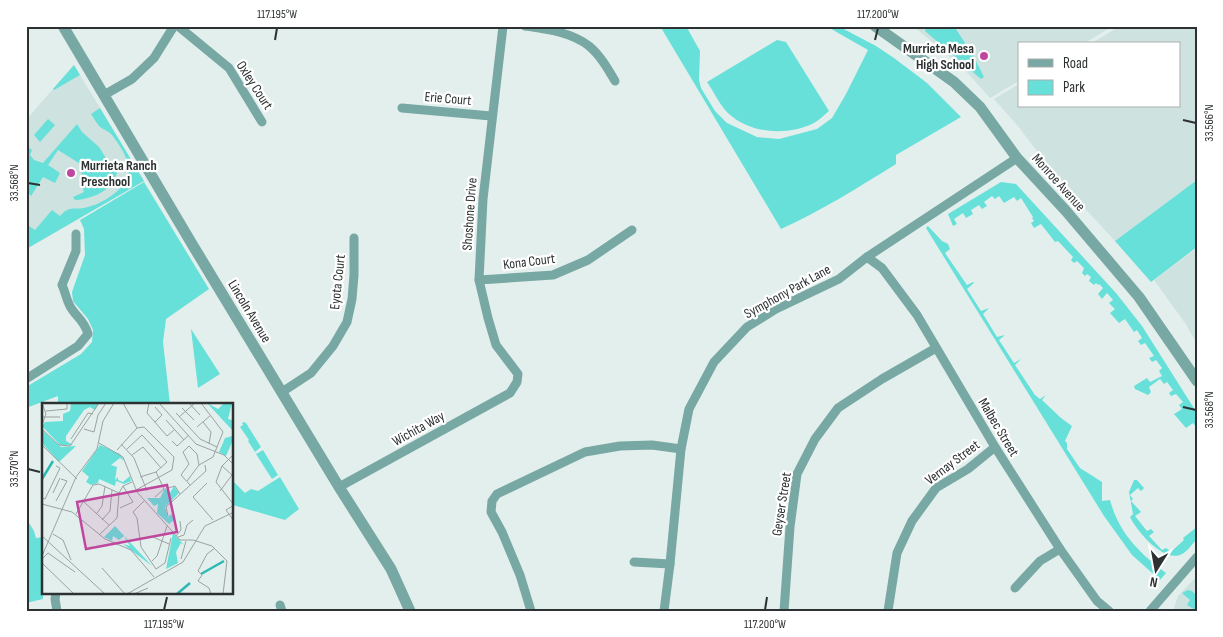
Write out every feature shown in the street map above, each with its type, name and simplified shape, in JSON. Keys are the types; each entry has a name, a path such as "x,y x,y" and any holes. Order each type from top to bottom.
{"street":[{"name":"Lincoln Avenue","path":"63,26 339,487 391,569 410,611"},
{"path":"104,95 132,79 154,58 174,26"},
{"name":"Oxley Court","path":"178,26 229,68 262,122"},
{"name":"Shoshone Drive","path":"503,26 491,116 483,199 479,280 496,345 518,374 517,382 510,393"},
{"path":"525,26 562,33 589,46 603,62 615,81"},
{"name":"Monroe Avenue","path":"875,26 954,82 980,107 1017,158 1066,211 1139,297 1197,381"},
{"name":"Erie Court","path":"402,108 491,116"},
{"name":"Symphony Park Lane","path":"664,611 681,449 689,409 714,362 747,327 776,309 839,279 867,257 1017,158"},
{"name":"Kona Court","path":"479,280 553,275 588,260 632,230"},
{"path":"26,379 78,346 88,334 82,319 69,304 62,285 76,250 76,234"},
{"name":"Eyota Court","path":"282,392 311,373 333,346 347,322 354,275 354,238"},
{"name":"Malbec Street","path":"867,257 882,268 917,315 995,447 1060,549 1097,601 1109,611"},
{"name":"Geyser Street","path":"784,611 789,536 797,474 815,439 838,408 882,379 936,348"},
{"name":"Wichita Way","path":"339,487 510,393"},
{"path":"532,611 520,575 502,532 491,512 492,501 497,494 585,452 652,445 681,449"},
{"name":"Vernay Street","path":"888,611 897,552 912,521 936,488 968,469 995,447"},
{"path":"1015,588 1040,561 1060,549"},
{"path":"1150,611 1197,557"},
{"path":"634,562 670,564"},
{"path":"56,594 57,611"}],"shaded area":[{"name":"Murrieta Mesa High School","path":"913,26 1113,26 1086,42 1018,42 1018,82 990,98 963,68"},
{"path":"1120,26 1197,26 1197,180 1115,241 1056,177 1018,126 994,99 1018,85 1018,108 1180,108 1180,42 1093,42"},
{"path":"74,65 144,181 28,248 26,244 26,120"},
{"path":"1197,248 1197,344 1185,323 1154,280"},
{"path":"1197,576 1197,611 1173,611 1178,596"}],"green space":[{"path":"660,26 686,26 700,51 699,80 701,88 715,111 727,123 757,137 779,139 817,129 832,118 868,50 826,26 838,26 894,58 927,83 961,117 896,155 896,164 825,207 781,229"},
{"path":"927,26 954,26 974,57 984,77 981,79 925,31"},
{"path":"777,40 786,42 829,111 814,123 793,130 770,131 748,126 738,121 723,107 707,82"},
{"path":"74,65 80,75 54,90 53,89"},
{"path":"100,108 144,181 28,248 26,244 26,224 35,230 52,210 60,216 70,209 94,205 114,194 128,177 129,166 120,147 109,132 97,124 91,114"},
{"path":"48,119 55,125 40,142 34,135"},
{"path":"77,124 82,132 99,147 111,166 118,165 117,173 110,186 97,195 75,200 73,197 84,192 81,184 85,182 80,170 82,165 58,150 48,165 60,173 55,183 43,177 31,196 28,192 26,194 26,147 32,150 30,155 34,160 43,163"},
{"path":"1197,180 1197,247 1151,282 1115,241"},
{"path":"144,182 209,289 166,319 163,342 170,403 58,403 58,396 26,408 26,387 81,354 92,342 93,330 88,319 73,301 72,292 85,255 84,229 80,220"},
{"path":"1001,182 1016,184 1116,293 1142,326 1197,413 1197,428 1193,423 1186,428 1174,414 1182,409 1179,405 1183,402 1176,394 1171,396 1169,393 1173,390 1167,382 1164,384 1160,379 1149,387 1151,392 1148,395 1135,389 1134,386 1147,378 1150,382 1162,376 1159,371 1162,368 1156,360 1152,362 1149,358 1154,356 1145,343 1141,345 1138,341 1142,338 1137,330 1134,332 1125,319 1119,323 1110,313 1115,309 1109,303 1113,300 1107,293 1102,299 1098,294 1103,288 1099,284 1096,283 1094,285 1089,281 1091,277 1087,274 1085,276 1082,273 1084,268 1077,261 1074,263 1071,260 1073,257 1058,241 1055,242 1041,224 1034,228 1031,223 1034,221 1033,217 1021,198 1017,201 1014,197 1004,203 999,196 995,199 992,196 984,202 987,206 982,209 979,205 971,210 973,214 966,218 963,213 954,219 957,224 953,226 948,214"},
{"path":"928,226 942,241 948,244 950,249 945,253 967,285 974,283 967,289 981,311 989,308 983,314 997,337 1005,335 999,340 1014,363 1021,359 1015,365 1035,395 1040,399 1046,395 1042,400 1072,426 1065,441 1067,449 1080,468 1102,482 1102,501 1110,500 1119,523 1131,541 1147,558 1166,573 1160,580 1132,555 1104,516 926,228"},
{"path":"191,329 220,374 198,388"},
{"path":"244,422 261,447 255,452 240,427"},
{"path":"263,450 278,475 272,479 256,454"},
{"path":"280,477 299,509 285,520 234,505 234,482 245,493 251,489 258,491"},
{"path":"1134,480 1137,480 1144,488 1141,491 1138,488 1130,495 1133,499 1131,501 1141,512 1135,516 1147,531 1151,529 1154,532 1149,536 1162,550 1166,548 1170,551 1174,549 1184,540 1183,538 1197,527 1197,539 1184,553 1175,556 1159,550 1144,537 1133,523 1130,517 1133,514 1129,492"},
{"path":"26,518 36,538 42,537 43,594 43,599 26,603"},
{"path":"1188,590 1197,596 1197,611 1187,605 1190,600 1182,593"}],"place":[{"name":"Murrieta Mesa High School","path":"984,56"},
{"name":"Murrieta Ranch Preschool","path":"71,173"}]}
